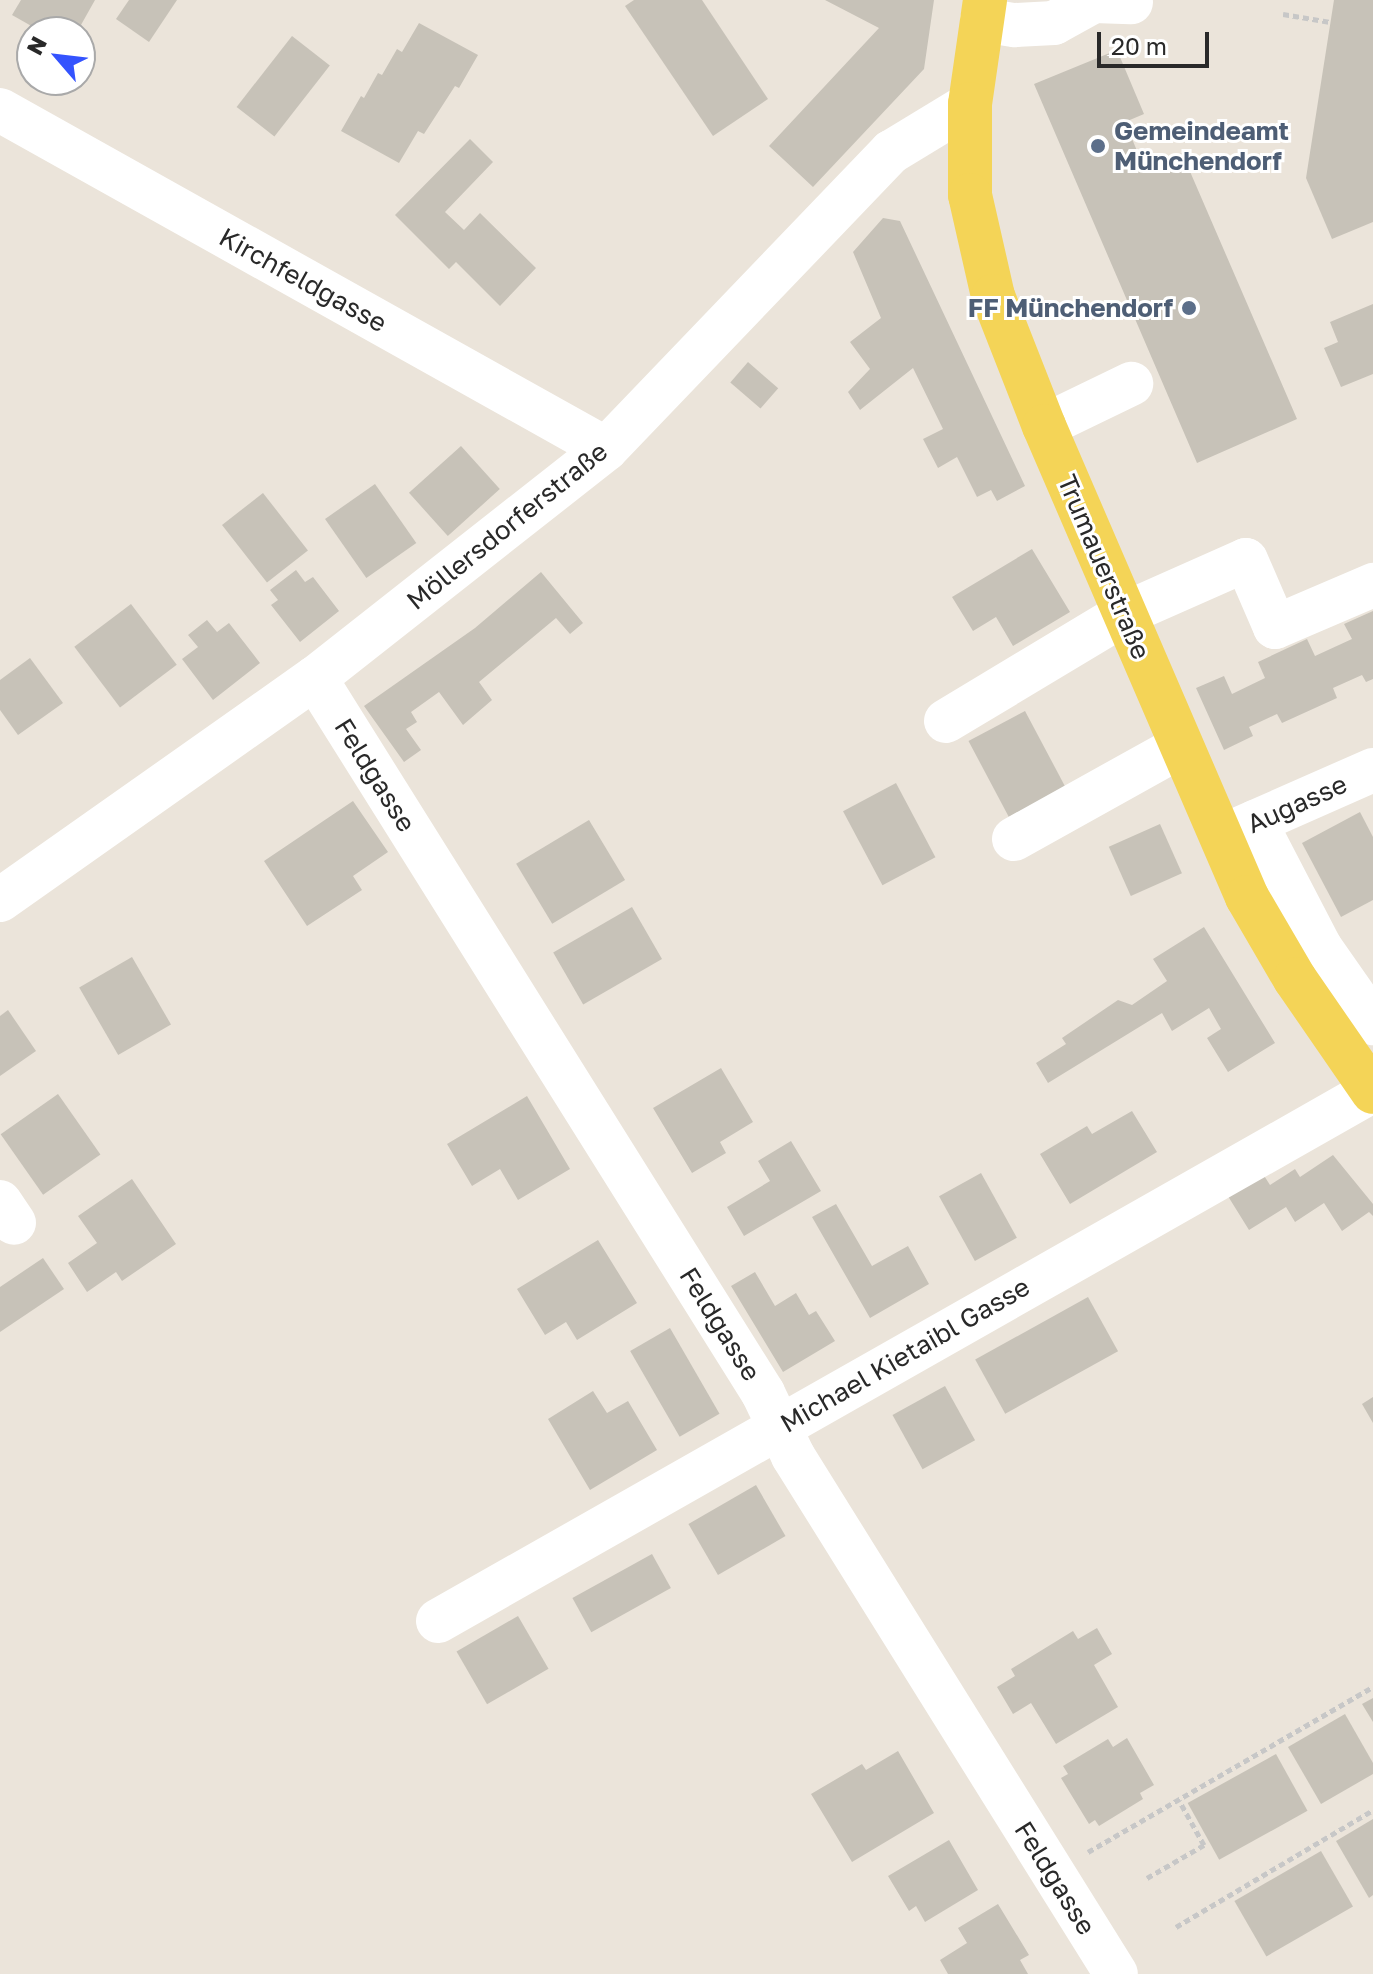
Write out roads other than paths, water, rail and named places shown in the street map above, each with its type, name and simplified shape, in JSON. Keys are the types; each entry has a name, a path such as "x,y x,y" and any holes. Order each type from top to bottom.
{"main road":[{"name":"Trumauerstraße","path":"984,10 970,104 970,195 993,296 1044,426 1181,746 1238,830 1247,897 1295,979 1373,1091"}],"street":[{"path":"984,10 1015,25 1054,23 1107,1"},
{"name":"Möllersdorferstraße","path":"0,900 315,678 606,449 891,152 970,104"},
{"name":"Kirchfeldgasse","path":"0,110 606,449"},
{"path":"1044,426 1131,384"},
{"path":"946,721 1124,614 1246,560 1275,627 1373,585"},
{"name":"Feldgasse","path":"315,678 763,1393 793,1456 1116,1974"},
{"path":"1014,839 1181,746"},
{"name":"Augasse","path":"1238,830 1373,770"},
{"name":"Trumauerstraße","path":"1238,830 1373,1023"},
{"name":"Michael Kietaibl Gasse","path":"438,1621 1373,1091"}],"place":[{"name":"Gemeindeamt Münchendorf","path":"1098,146"},
{"name":"FF Münchendorf","path":"1189,308"}]}
